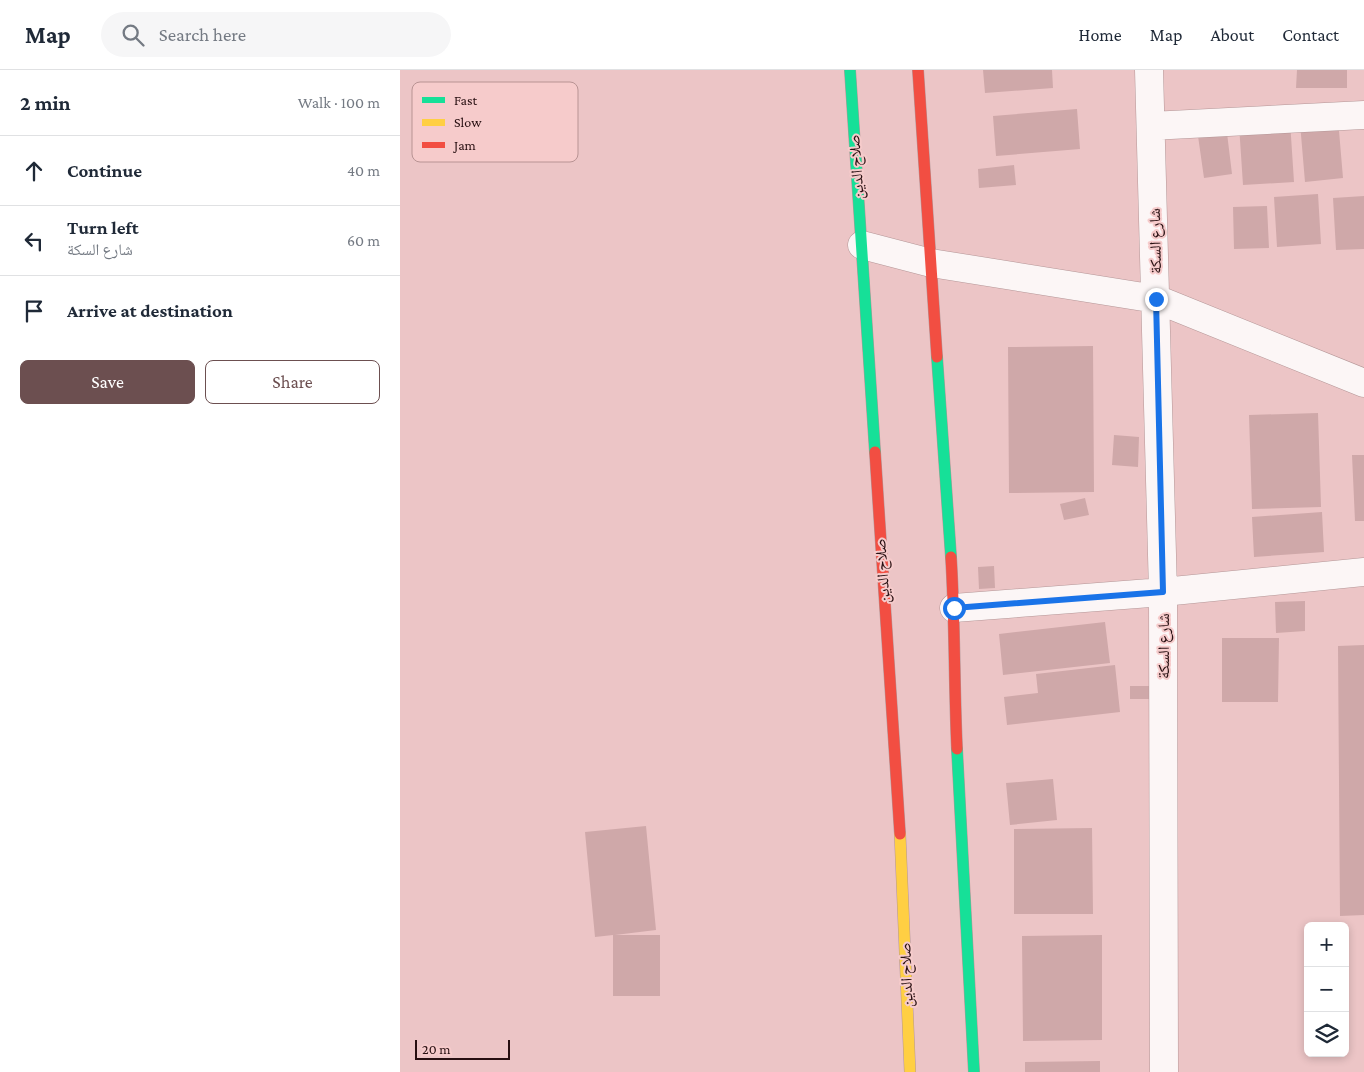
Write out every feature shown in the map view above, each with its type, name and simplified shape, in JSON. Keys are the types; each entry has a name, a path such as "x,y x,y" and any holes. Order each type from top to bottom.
{"highway":[{"name":"صلاح الدين","path":"850,70 902,882 910,1072"},
{"path":"918,70 954,608 954,682 974,1072"}],"street":[{"name":"شارع السكة","path":"1150,70 1163,592 1164,1072"},
{"path":"1151,126 1364,115"},
{"path":"862,245 931,263 1156,299 1364,383"},
{"path":"954,608 1163,592 1364,572"}],"building":[{"path":"983,70 1052,70 1053,88 985,93"},
{"path":"1297,70 1347,70 1347,88 1296,88"},
{"path":"1077,109 1080,149 996,156 993,116"},
{"path":"1338,119 1343,178 1305,182 1300,123"},
{"path":"1290,121 1294,182 1243,185 1239,125"},
{"path":"1227,133 1232,174 1204,178 1198,136"},
{"path":"1014,165 1016,185 979,188 978,169"},
{"path":"1318,194 1321,244 1277,247 1274,197"},
{"path":"1364,196 1364,249 1336,250 1333,198"},
{"path":"1267,206 1269,248 1234,249 1233,207"},
{"path":"1093,346 1094,492 1009,493 1008,347"},
{"path":"1318,413 1321,507 1252,509 1249,415"},
{"path":"1114,435 1139,437 1138,467 1112,465"},
{"path":"1352,455 1364,455 1364,521 1355,521"},
{"path":"1085,498 1089,515 1064,520 1060,504"},
{"path":"1322,512 1324,552 1254,557 1252,517"},
{"path":"994,566 995,588 979,589 978,567"},
{"path":"1305,601 1305,631 1276,633 1275,602"},
{"path":"1105,622 1110,663 1003,675 999,634"},
{"path":"1222,638 1279,638 1278,702 1222,702"},
{"path":"1364,645 1364,915 1340,916 1338,646"},
{"path":"1115,665 1120,712 1007,725 1004,697 1038,693 1036,674"},
{"path":"1130,686 1151,686 1151,699 1130,699"},
{"path":"1053,779 1057,820 1010,825 1006,783"},
{"path":"646,826 656,930 615,935 660,935 660,996 613,996 613,935 595,937 585,832"},
{"path":"1092,828 1093,914 1014,914 1014,829"},
{"path":"1102,935 1102,1040 1023,1041 1022,936"},
{"path":"1100,1061 1100,1072 1025,1072 1025,1062"}],"traffic: fast":[{"path":"850,70 875,452"},
{"path":"937,357 951,557"},
{"path":"957,749 974,1072"}],"traffic: slow":[{"path":"900,834 910,1072"}],"traffic: jam":[{"path":"918,70 937,357"},
{"path":"875,452 900,834"},
{"path":"951,557 957,749"}],"route":[{"path":"954,608 1163,592 1156,299"}]}
